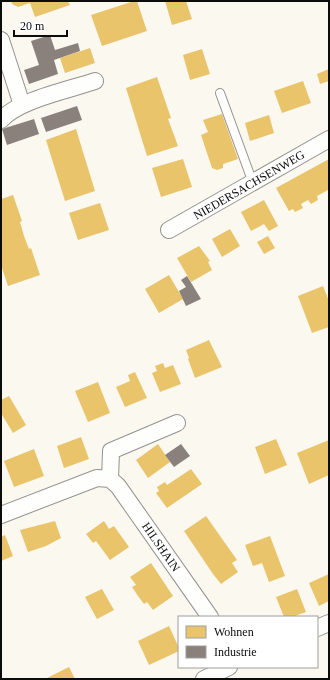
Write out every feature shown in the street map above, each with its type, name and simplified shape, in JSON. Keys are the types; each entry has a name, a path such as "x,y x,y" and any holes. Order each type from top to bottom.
{"street":[{"path":"1,40 22,105"},
{"path":"1,120 10,112 22,105 95,81"},
{"name":"NIEDERSACHSENWEG","path":"169,230 329,139"},
{"path":"1,515 97,478 110,479 111,452 178,423"},
{"name":"HILSHAIN","path":"110,479 118,486 209,616"},
{"path":"318,628 329,623"},
{"path":"204,679 227,668"}],"lane":[{"path":"220,93 253,183"}],"building: Wohnen":[{"path":"11,1 68,1 70,5 35,17 30,3 18,7 12,4"},
{"path":"137,1 147,31 102,46 91,15"},
{"path":"165,1 186,1 192,19 172,25"},
{"path":"90,48 95,63 65,73 60,58"},
{"path":"202,49 210,74 190,80 183,55"},
{"path":"329,69 329,81 320,84 317,74"},
{"path":"157,77 171,118 168,119 178,146 147,156 126,88"},
{"path":"303,81 311,103 282,113 274,91"},
{"path":"222,114 238,159 223,164 223,168 217,170 212,168 201,135 208,132 203,120"},
{"path":"269,115 274,133 250,141 245,123"},
{"path":"76,129 95,191 65,201 46,140"},
{"path":"183,159 192,187 161,197 152,168"},
{"path":"329,159 329,192 328,190 317,196 318,200 311,204 308,200 301,204 303,208 295,212 293,209 289,211 276,188"},
{"path":"13,195 22,221 20,222 24,236 29,249 31,248 40,275 8,286 1,265 1,199"},
{"path":"264,200 278,226 269,231 264,224 251,231 241,212"},
{"path":"100,203 109,230 78,240 69,213"},
{"path":"230,229 240,246 222,257 212,239"},
{"path":"268,236 275,248 264,254 257,242"},
{"path":"199,246 210,261 208,262 212,270 191,282 177,258"},
{"path":"169,275 183,299 159,313 145,289"},
{"path":"323,286 329,301 329,327 312,333 298,296"},
{"path":"209,340 222,367 195,378 186,350"},
{"path":"163,363 165,368 173,365 181,384 160,392 152,373 157,371 155,366"},
{"path":"135,372 147,398 125,407 116,387 130,381 128,375"},
{"path":"98,382 110,413 88,422 75,391"},
{"path":"9,396 26,425 13,433 1,413 1,400"},
{"path":"81,437 89,459 64,468 57,446"},
{"path":"276,439 287,465 265,474 255,447"},
{"path":"329,440 329,475 309,484 297,453"},
{"path":"158,444 170,462 148,478 136,460"},
{"path":"34,449 44,476 14,487 4,461"},
{"path":"191,469 202,484 167,508 156,493 159,491 157,487 165,482 167,485"},
{"path":"206,516 237,560 232,563 238,572 221,584 184,531"},
{"path":"55,521 61,538 46,546 28,552 20,530"},
{"path":"104,521 109,529 114,526 129,547 110,560 96,541 93,543 86,534"},
{"path":"5,535 13,556 1,561 1,537"},
{"path":"270,536 285,576 269,582 262,563 253,566 245,545"},
{"path":"151,563 173,596 153,610 147,602 144,604 138,596 132,587 136,585 130,577"},
{"path":"329,574 329,601 319,606 309,583"},
{"path":"102,589 114,610 97,619 85,597"},
{"path":"297,589 306,612 295,616 284,616 276,597"},
{"path":"169,626 178,646 178,651 149,665 138,641"},
{"path":"69,667 75,679 45,679"}],"building: Industrie":[{"path":"50,35 55,50 78,43 80,51 54,60 58,74 29,84 24,70 39,65 31,41"},
{"path":"77,106 82,120 46,132 41,118"},
{"path":"34,119 39,134 7,145 2,129"},
{"path":"187,276 201,299 186,306 179,291 186,287 181,280"},
{"path":"181,444 190,456 174,467 165,455"}]}
